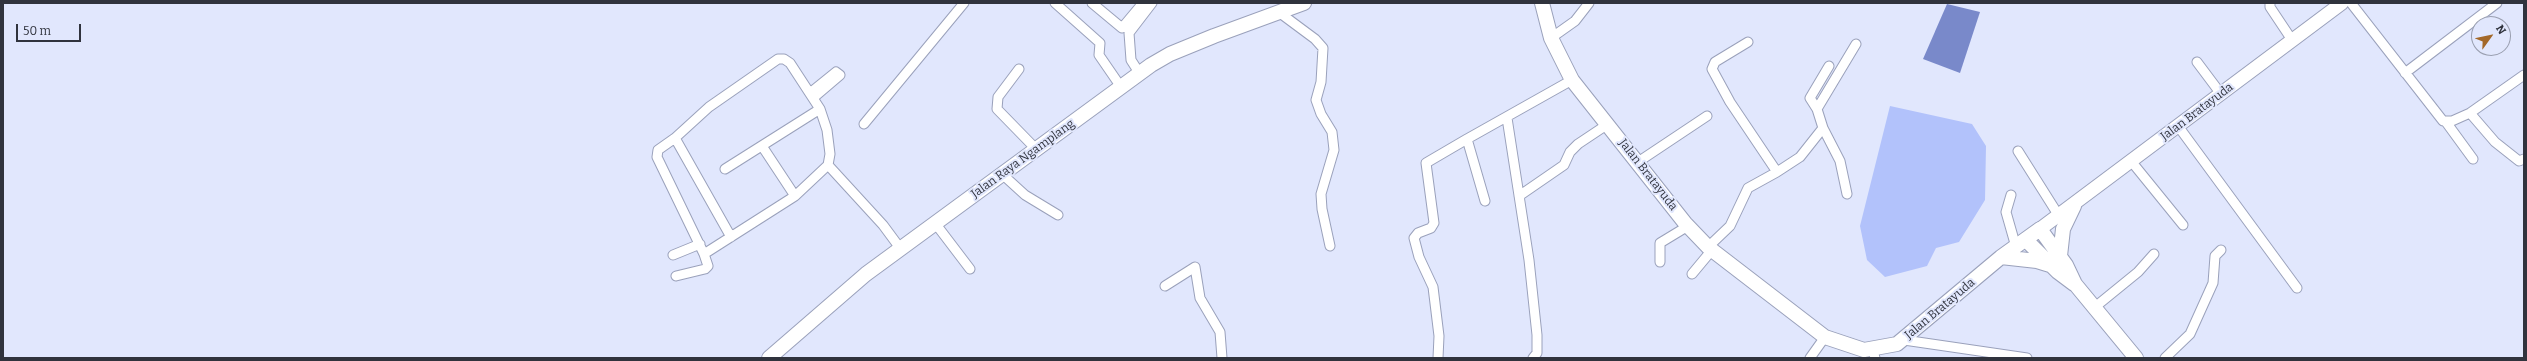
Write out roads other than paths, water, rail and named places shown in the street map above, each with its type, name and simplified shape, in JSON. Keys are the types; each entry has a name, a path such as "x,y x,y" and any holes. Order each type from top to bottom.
{"main road":[{"name":"Jalan Raya Ngamplang","path":"769,358 866,274 1145,70 1165,57 1214,36 1304,3"},
{"name":"Jalan Bratayuda","path":"1542,3 1551,38 1572,80 1688,226 1710,249 1825,338 1874,354 1904,340 2001,258 2040,229"},
{"path":"2055,261 2063,229 2074,206"},
{"path":"2040,229 2065,279 2075,284 2136,358"},
{"path":"2021,244 2055,261"},
{"path":"2001,258 2055,261"}],"street":[{"path":"864,124 964,3"},
{"path":"1055,3 1100,43 1099,54 1121,87"},
{"path":"1092,3 1125,31 1131,60 1145,70"},
{"path":"1125,31 1143,3"},
{"path":"1125,31 1152,3"},
{"path":"1551,38 1575,21 1589,3"},
{"path":"2270,3 2270,7 2292,40"},
{"name":"Jalan Bratayuda","path":"2040,229 2074,206 2131,161 2342,3"},
{"path":"2351,3 2437,116 2446,122 2473,159"},
{"path":"2405,73 2497,3"},
{"path":"1280,13 1315,39 1323,48 1321,82 1316,100 1320,114 1332,132 1334,150 1321,194 1322,209 1330,246"},
{"path":"1748,42 1715,62 1712,69 1730,102 1777,172"},
{"path":"1817,109 1856,44"},
{"path":"676,276 705,269 708,266 700,244 656,157 658,150 675,138 709,107 778,59 784,59 790,63 820,108 827,130 830,154 828,165 795,196 704,254"},
{"path":"2197,62 2221,94"},
{"path":"1829,66 1810,98 1817,109 1823,128 1840,161 1847,194"},
{"path":"1019,69 998,97 998,109 1036,149"},
{"path":"2446,122 2470,113 2524,75"},
{"path":"1438,358 1439,336 1433,286 1419,258 1414,238 1418,233 1432,228 1434,223 1426,162 1507,118 1572,80"},
{"path":"725,169 820,108"},
{"path":"2470,113 2495,142 2523,163"},
{"path":"1638,162 1707,116"},
{"path":"1507,118 1519,196 1537,335 1537,353 1533,358"},
{"path":"1519,196 1564,165 1570,152 1578,144 1608,124"},
{"path":"2178,126 2297,288"},
{"path":"1692,274 1710,249 1730,226 1748,188 1800,157 1823,128"},
{"path":"675,138 731,237"},
{"path":"1467,139 1485,202"},
{"path":"762,146 795,196"},
{"path":"2018,151 2059,216"},
{"path":"2131,161 2183,225"},
{"path":"828,165 880,222 900,248"},
{"path":"1002,174 1029,198 1058,215"},
{"path":"2011,195 2006,212 2021,244"},
{"path":"935,223 970,268"},
{"path":"1660,262 1660,243 1688,226"},
{"path":"673,255 700,244"},
{"path":"2165,358 2190,334 2213,283 2215,256 2221,250"},
{"path":"2095,307 2138,272 2154,254"},
{"path":"1166,286 1195,267 1200,298 1220,332 1222,358"},
{"path":"1810,358 1825,338"},
{"path":"1904,340 2026,358"}]}
